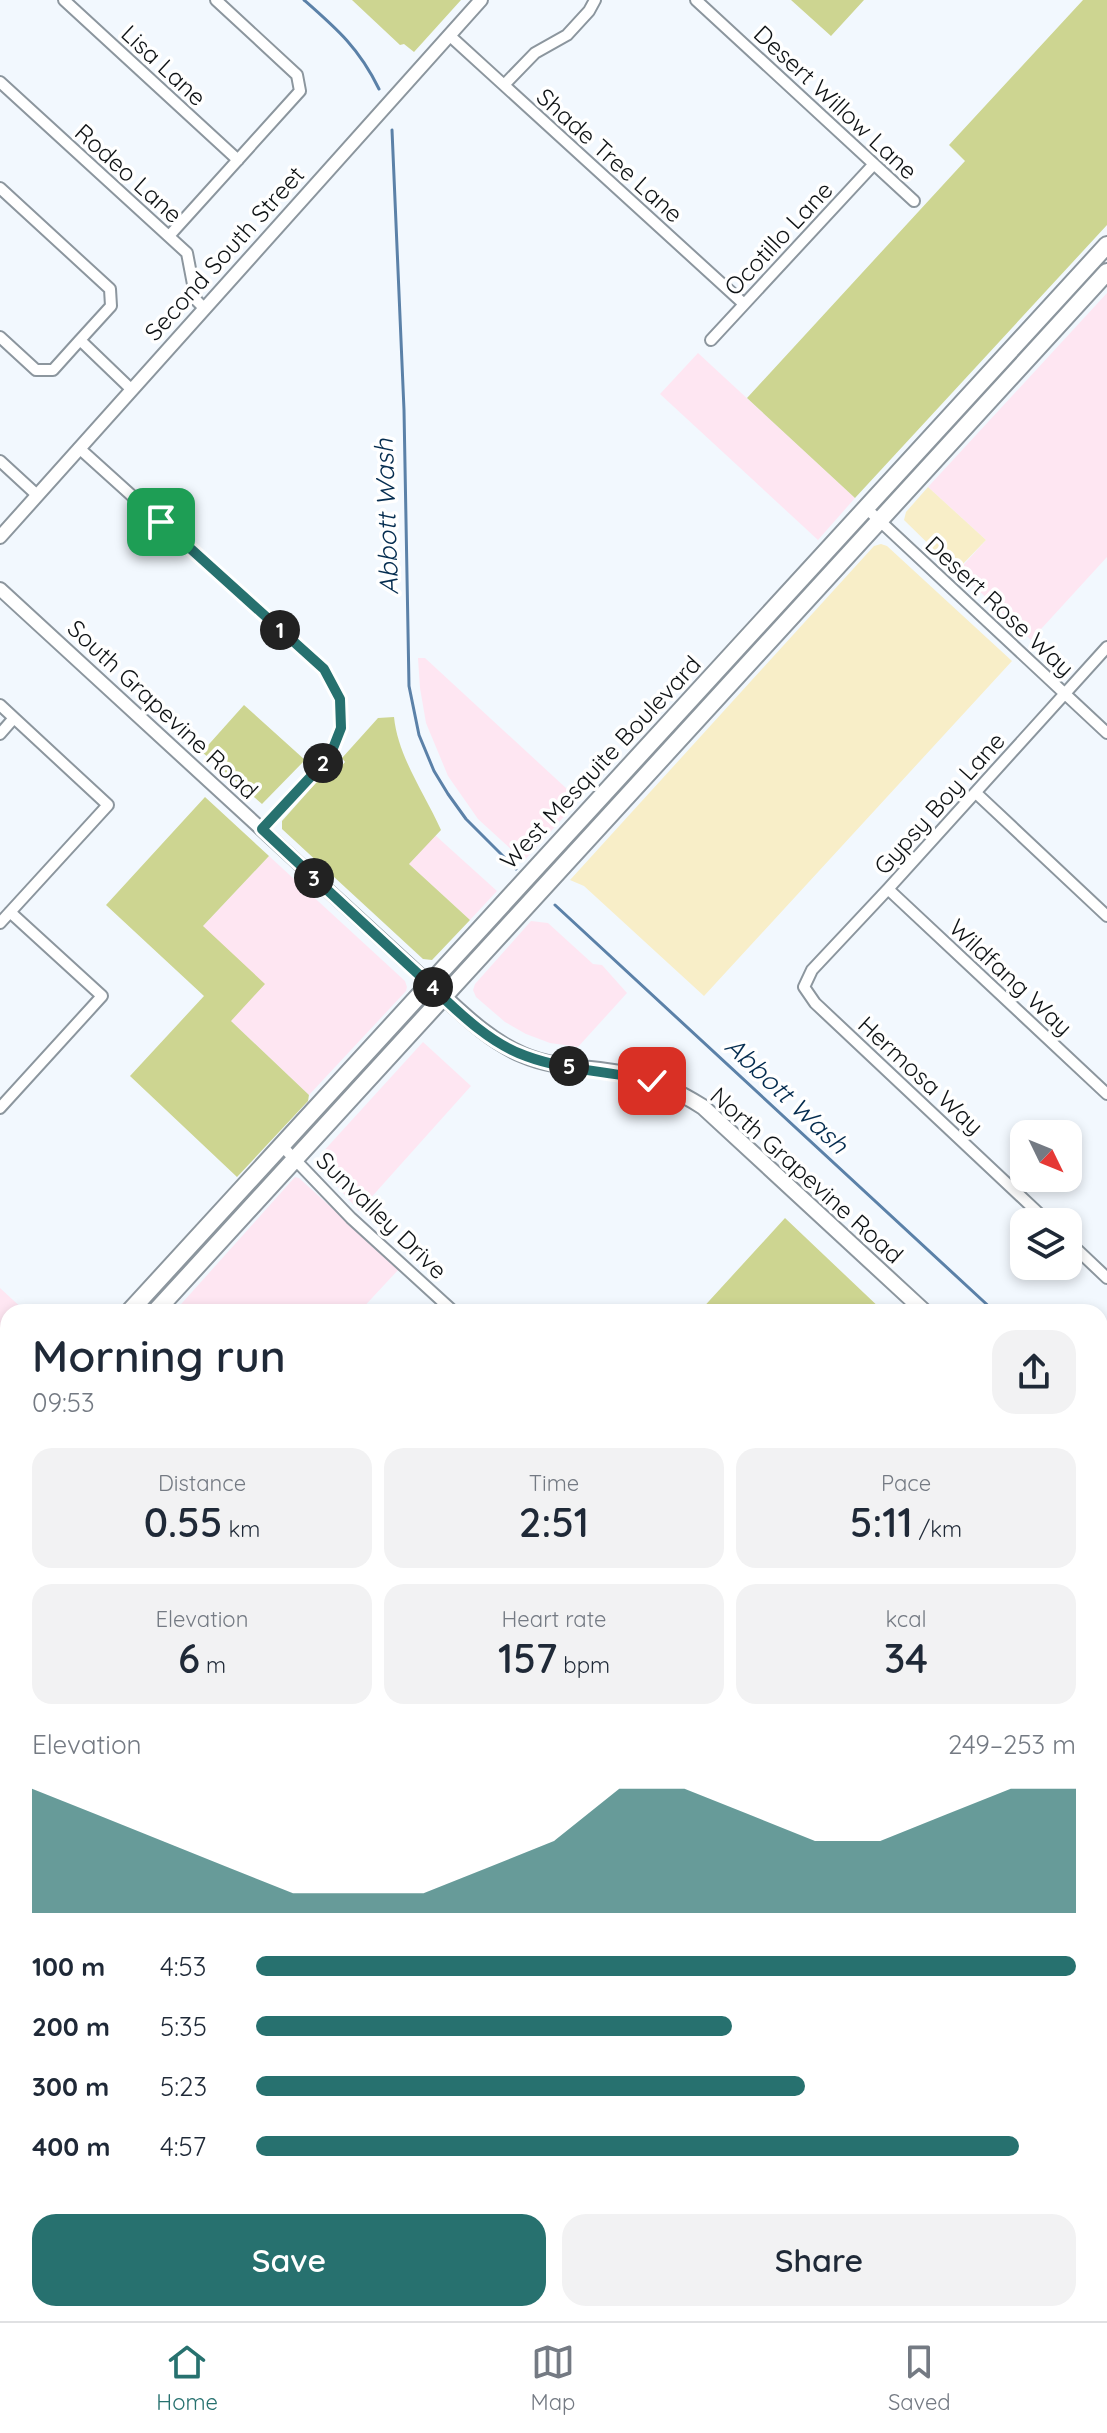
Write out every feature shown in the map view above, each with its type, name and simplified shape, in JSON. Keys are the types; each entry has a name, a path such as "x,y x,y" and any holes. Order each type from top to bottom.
{"main road":[{"name":"West Mesquite Boulevard","path":"162,1304 296,1159 652,741 1107,245"},
{"name":"West Mesquite Boulevard","path":"136,1304 282,1146 437,991 666,753 1107,272"},
{"path":"652,741 666,753"},
{"name":"North Grapevine Road","path":"437,991 490,1037 525,1056 652,1081 678,1091 703,1107 916,1304"},
{"path":"210,1225 223,1237"}],"street":[{"name":"Lisa Lane","path":"64,0 238,160"},
{"path":"169,236 300,91 297,75 216,0"},
{"name":"Second South Street","path":"0,537 481,0"},
{"path":"504,85 535,53 567,35 595,0"},
{"name":"Desert Willow Lane","path":"696,0 914,201"},
{"name":"Shade Tree Lane","path":"449,35 744,304"},
{"name":"Rodeo Lane","path":"0,82 187,253 196,300 204,308"},
{"name":"Ocotillo Lane","path":"711,340 874,164"},
{"path":"0,188 110,289 111,306 53,370 36,370 0,337"},
{"path":"80,340 132,390"},
{"path":"79,448 324,669 340,699 341,728 330,756 262,829"},
{"path":"0,461 37,495"},
{"name":"Desert Rose Way","path":"866,508 1107,733"},
{"name":"South Grapevine Road","path":"0,589 437,991"},
{"name":"Gypsy Boy Lane","path":"804,987 812,970 1107,647"},
{"path":"0,705 108,805 0,923"},
{"path":"0,734 14,718"},
{"path":"976,793 1107,916"},
{"name":"Wildfang Way","path":"888,889 1107,1094"},
{"path":"0,1108 102,996 10,912"},
{"name":"Hermosa Way","path":"804,987 815,1003 1033,1208"},
{"name":"Sunvalley Drive","path":"282,1146 351,1218 445,1304"},
{"path":"1082,1254 1107,1278"}],"shaded area":[{"path":"1107,293 1107,557 1031,640 958,571 986,540 928,487"},
{"path":"698,353 855,498 818,540 660,394"},
{"path":"418,658 425,658 579,800 524,861 478,819 448,776 426,723"},
{"path":"435,835 497,891 470,920 409,864"},
{"path":"269,856 405,981 407,987 309,1095 231,1021 203,926"},
{"path":"531,921 548,923 593,964 602,965 627,993 578,1047 550,1043 526,1034 505,1022 476,997 473,990"},
{"path":"423,1042 471,1086 359,1211 320,1167 320,1155"},
{"path":"295,1177 399,1269 366,1304 181,1304"},
{"path":"0,1288 17,1304 0,1304"}],"green space":[{"path":"352,0 461,0 414,52 404,44 400,45"},
{"path":"791,0 864,0 831,36"},
{"path":"1083,0 1107,0 1107,225 855,498 747,398 965,161 949,145"},
{"path":"244,705 305,760 262,804 202,752"},
{"path":"394,717 406,761 441,830 409,864 470,920 432,960 423,959 282,829 282,821 322,776 332,777 345,762 342,758 378,718"},
{"path":"205,797 269,856 203,926 265,984 231,1021 309,1095 308,1101 237,1177 130,1076 204,996 106,905"},
{"path":"785,1218 876,1304 706,1304"}],"sand":[{"path":"928,487 986,540 959,568 951,566 904,520 906,512"},
{"path":"874,546 887,546 1012,661 704,996 584,886 570,880"}],"waterway":[{"name":"Abbott Wash","path":"304,0 346,40 379,89"},
{"name":"Abbott Wash","path":"392,130 404,410 409,686 419,735 434,771 466,819 516,869"},
{"name":"Abbott Wash","path":"555,905 986,1304"}],"route":[{"path":"161,522 324,669 340,699 341,728 330,756 262,829 431,985 500,1044 525,1056 559,1065 652,1081"}]}
